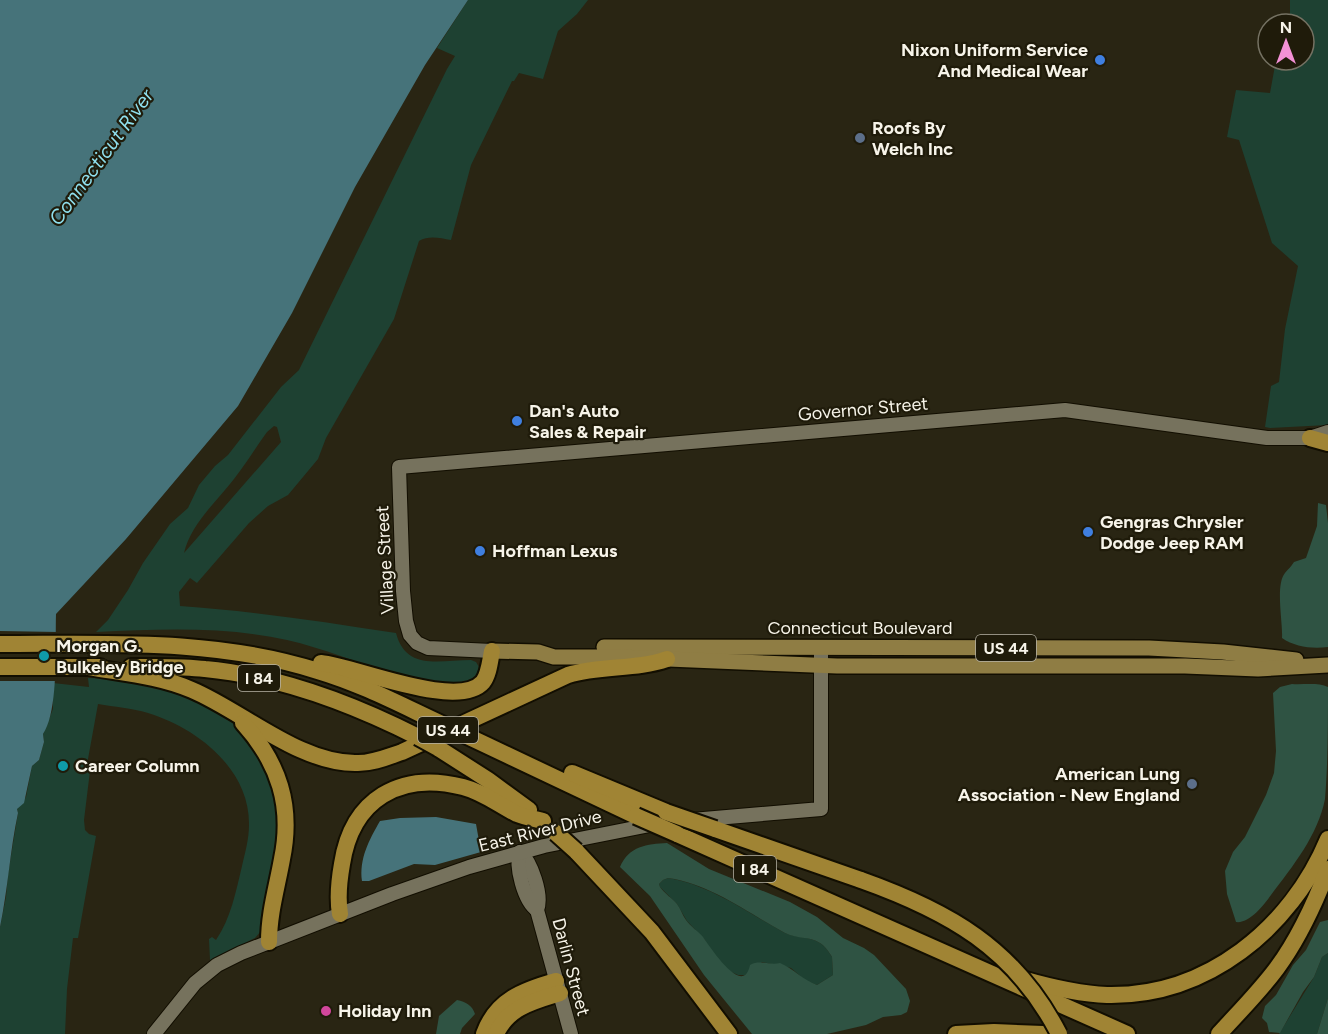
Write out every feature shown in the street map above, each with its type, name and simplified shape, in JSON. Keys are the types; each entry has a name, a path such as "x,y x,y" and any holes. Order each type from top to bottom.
{"highway":[{"path":"1310,438 1328,443"},
{"name":"I 84","path":"0,644 197,646 286,662 351,682 636,816 1127,1034"},
{"name":"US 44","path":"286,662 331,664 351,668 404,686 456,690 475,687 483,682 489,668 492,651"},
{"name":"US 44","path":"89,667 179,685 210,699 317,757 342,763 366,763 402,752 563,677 587,670 667,659"},
{"name":"I 84","path":"0,667 191,668 224,671 267,679 331,698 418,737 488,780 576,851 628,905 674,959 729,1034"},
{"path":"234,713 256,737 267,755 277,777 285,804 286,836 271,912 269,942"},
{"path":"506,754 528,755 540,759 618,794 925,905 954,920 977,936 1006,962 1044,1008 1059,1034"},
{"path":"340,914 339,884 350,833 366,808 390,792 415,784 450,785 475,791 517,814 549,827"},
{"path":"973,966 1055,988 1097,994 1136,993 1188,981 1230,960 1276,921 1305,885 1328,839"},
{"path":"1219,1034 1283,959 1306,918 1328,869"},
{"path":"674,959 686,987 719,1034"},
{"path":"484,1034 491,1018 507,1001 526,990 558,987"},
{"path":"496,1034 505,1019 518,1008 558,987"},
{"path":"956,1034 1014,1032 1043,1034"}],"main road":[{"name":"Governor Street","path":"399,467 1065,410 1260,438 1310,438 1328,432"},
{"name":"Village Street","path":"399,467 402,585 410,635 417,643 428,648 492,651"},
{"name":"Connecticut Boulevard","path":"538,652 556,647 1179,649 1244,654 1327,665"},
{"name":"East River Drive","path":"154,1034 187,992 209,970 230,958 450,873 520,852 661,823 821,809 821,647"},
{"name":"Connecticut Boulevard","path":"492,651 538,652 554,657 821,665 1185,666 1258,669 1327,665"},
{"name":"Darlin Street","path":"520,852 518,866 528,900 537,910 570,1034"}],"green space":[{"path":"468,0 588,0 577,14 558,31 543,79 519,73 512,81 471,165 451,240 431,238 419,241 394,319 326,438 318,459 288,495 268,506 249,523 197,583 190,578 179,592 180,606 261,614 396,633 407,653 416,658 425,661 471,660 476,662 479,667 476,678 457,684 423,681 300,643 240,632 168,630 96,632 108,620 170,524 188,508 199,485 228,455 281,387 299,370 455,56 437,48","holes":["274,426 277,427 281,442 184,553 192,532 205,514 267,432"]},
{"path":"1290,0 1328,0 1328,425 1270,428 1265,427 1271,386 1279,382 1285,329 1298,266 1272,243 1239,140 1227,137 1236,90 1270,93 1274,72 1316,72 1316,12 1290,12"},
{"path":"1318,503 1326,505 1328,523 1328,647 1316,648 1304,647 1282,638 1280,586 1285,573 1294,562 1306,558 1317,526"},
{"path":"88,678 119,679 150,684 178,692 205,704 241,729 271,772 282,818 262,930 255,938 210,960 209,939 212,937 216,940 229,914 238,885 248,835 247,805 241,786 230,769 202,740 185,729 142,711 98,704 86,770 90,771 84,820 85,830 96,836 78,938 73,938 65,1034 0,1034 0,927 17,809 26,797 32,766 39,760 44,742 43,734 53,709 53,683 89,687"},
{"path":"1292,684 1315,684 1328,687 1325,799 1322,812 1304,850 1264,904 1246,920 1236,922 1227,894 1225,871 1233,852 1245,837 1266,795 1274,773 1276,751 1273,693 1280,687"},
{"path":"667,843 709,869 790,902 817,917 843,938 874,955 906,989 910,1001 907,1012 827,1034 752,1034 704,975 650,896 620,867 634,850 646,845","holes":["668,878 684,881 729,900 785,933 820,943 832,957 833,975 817,985 780,963 754,963 750,965 746,974 741,976 734,973 726,967 688,922 677,904 659,884"]},
{"path":"668,878 714,893 785,933 820,943 832,957 833,975 817,985 806,981 791,968 762,962 745,975 738,975 727,970 705,940 687,921 677,904 660,887 659,884"},
{"path":"1328,920 1328,953 1322,957 1314,977 1280,1033 1269,1032 1267,1023 1262,1018 1265,1006 1276,995 1293,965 1306,950 1320,922"},
{"path":"1328,953 1328,998 1317,1034 1279,1034 1314,977 1322,957"},
{"path":"1328,998 1328,1034 1317,1034"},
{"path":"457,1000 468,1004 475,1014 462,1028 460,1034 436,1034 439,1016"}],"water":[{"name":"Connecticut River","path":"0,0 468,0 425,65 355,187 292,313 238,406 126,539 56,614 52,710 43,734 44,742 39,760 32,766 24,803 17,809 0,927"},
{"path":"436,817 476,824 481,852 435,865 414,864 369,881 362,881 363,857 380,821"}],"pier":[{"name":"Morgan G. Bulkeley Bridge","path":"0,631 58,632 57,681 0,681"}],"place":[{"name":"Nixon Uniform Service And Medical Wear","path":"1100,60"},
{"name":"Roofs By Welch Inc","path":"860,138"},
{"name":"Dan's Auto Sales & Repair","path":"517,421"},
{"name":"Gengras Chrysler Dodge Jeep RAM","path":"1088,532"},
{"name":"Hoffman Lexus","path":"480,551"},
{"name":"Morgan G. Bulkeley Bridge","path":"44,656"},
{"name":"Career Column","path":"63,766"},
{"name":"American Lung Association - New England","path":"1192,784"},
{"name":"Holiday Inn","path":"326,1011"}]}
